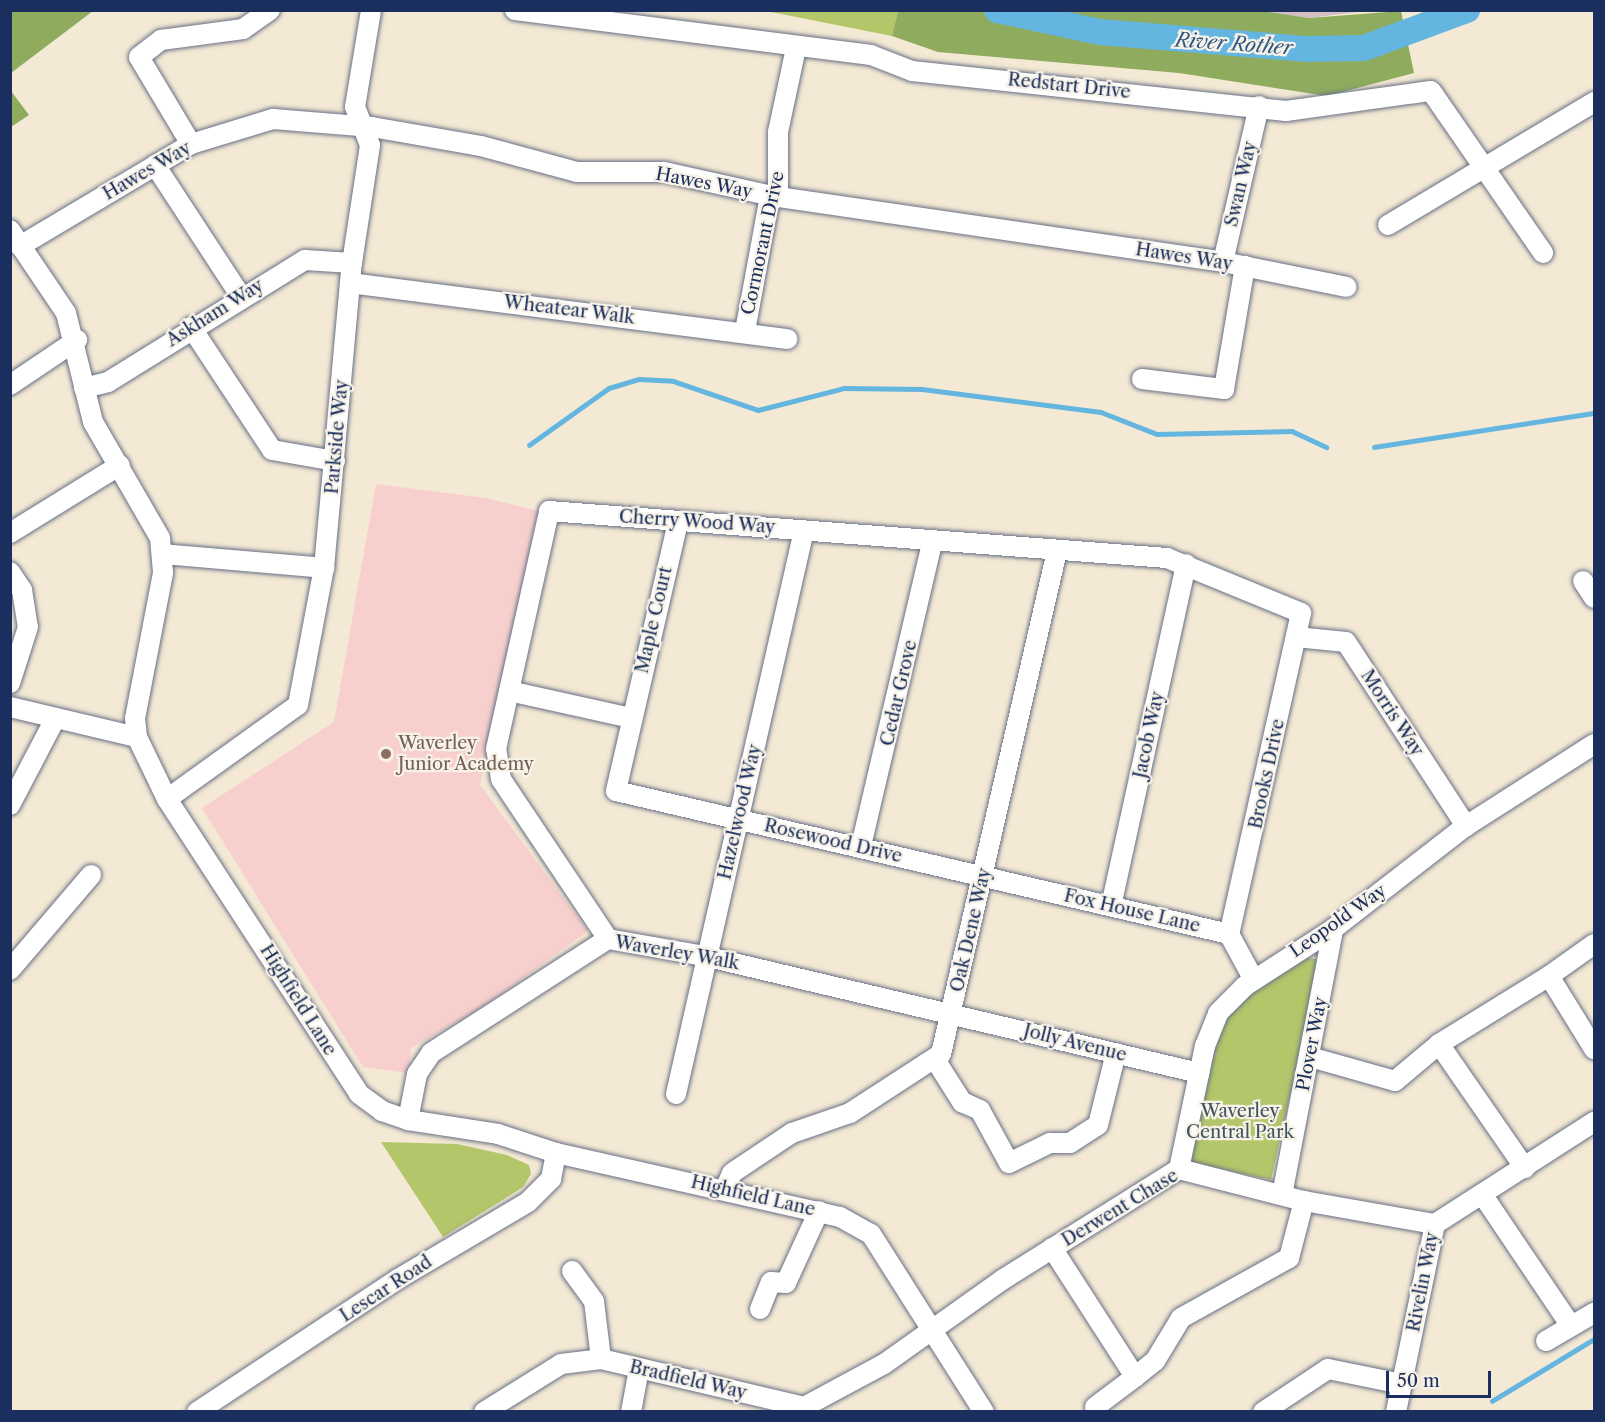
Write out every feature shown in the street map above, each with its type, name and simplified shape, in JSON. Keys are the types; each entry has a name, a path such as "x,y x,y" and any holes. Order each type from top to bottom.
{"street":[{"path":"191,144 139,57 161,40 243,29 270,10"},
{"name":"Parkside Way","path":"167,799 298,705 324,568 352,263 370,145 356,106 371,10"},
{"name":"Redstart Drive","path":"515,10 795,48 871,56 912,71 1259,106 1286,111 1431,92 1543,253"},
{"name":"Cormorant Drive","path":"745,331 772,196 778,187 778,132 795,48"},
{"path":"1388,225 1482,165 1594,102"},
{"name":"Swan Way","path":"1223,262 1259,106"},
{"name":"Hawes Way","path":"15,238 191,144 273,118 364,126 481,146 552,168 664,172 772,196 1223,262 1347,286"},
{"path":"155,165 240,296"},
{"path":"10,707 137,737 162,554 142,501 93,422 84,388 77,340 66,313 15,238"},
{"name":"Askham Way","path":"84,388 108,382 240,296 304,260 352,263"},
{"path":"1142,379 1224,389 1245,266"},
{"name":"Wheatear Walk","path":"350,283 745,331 787,339"},
{"path":"191,327 272,450 335,461"},
{"path":"10,385 77,340"},
{"path":"10,533 120,465"},
{"name":"Cherry Wood Way","path":"608,939 501,779 496,748 549,511 933,540 1186,564 1301,613"},
{"name":"Maple Court","path":"631,718 678,522"},
{"name":"Hazelwood Way","path":"676,1094 704,956 739,820 804,530"},
{"name":"Cedar Grove","path":"861,846 933,540"},
{"name":"Oak Dene Way","path":"936,1060 951,1013 1057,551"},
{"path":"162,554 324,568"},
{"name":"Jacob Way","path":"1111,906 1186,564"},
{"path":"10,572 22,590 28,627 10,683"},
{"path":"1583,581 1594,598"},
{"name":"Brooks Drive","path":"1229,934 1301,613"},
{"name":"Morris Way","path":"1296,637 1346,642 1466,826"},
{"path":"509,691 631,718"},
{"name":"Rosewood Drive","path":"631,718 616,791 861,846 983,877"},
{"path":"10,805 55,719"},
{"name":"Highfield Lane","path":"137,737 167,799 359,1094 408,1120 498,1134 556,1153 819,1211 871,1234 984,1412"},
{"name":"Leopold Way","path":"1179,1169 1198,1073 1218,1013 1254,980 1332,929 1466,826 1594,744"},
{"path":"14,959 91,875"},
{"name":"Fox House Lane","path":"983,877 1229,934"},
{"name":"Plover Way","path":"1282,1195 1310,1057 1332,929"},
{"path":"1229,934 1254,980"},
{"name":"Waverley Walk","path":"408,1120 417,1074 432,1053 608,939 704,956 951,1013"},
{"path":"1310,1057 1395,1081 1439,1044 1594,944"},
{"path":"1549,975 1594,1049"},
{"name":"Jolly Avenue","path":"951,1013 1198,1073"},
{"path":"1439,1044 1525,1168"},
{"path":"725,1189 732,1173 792,1133 850,1113 936,1060 962,1102 980,1110 1009,1164 1050,1143 1070,1143 1098,1125 1116,1053"},
{"path":"1435,1224 1594,1122"},
{"name":"Lescar Road","path":"197,1412 398,1279 528,1202 551,1179 556,1153"},
{"name":"Derwent Chase","path":"932,1328 1052,1248 1179,1169 1304,1201 1435,1224"},
{"path":"1482,1194 1571,1326"},
{"path":"1095,1407 1155,1361 1181,1318 1289,1258 1304,1201"},
{"path":"760,1309 771,1282 786,1283 819,1211"},
{"name":"Rivelin Way","path":"1396,1412 1435,1224"},
{"path":"1052,1248 1135,1377"},
{"path":"572,1271 594,1301 601,1359"},
{"path":"1546,1341 1594,1313"},
{"name":"Bradfield Way","path":"484,1412 561,1364 601,1359 804,1409 884,1364 932,1328"},
{"path":"632,1412 639,1369"},
{"path":"1263,1412 1328,1369 1402,1384"}],"shaded area":[{"path":"1255,11 1366,11 1309,18"},
{"name":"Waverley Junior Academy","path":"376,484 486,498 538,511 480,785 588,931 483,1007 411,1048 408,1073 363,1067 202,808 334,722"}],"green space":[{"path":"11,10 92,10 93,11 11,73"},
{"path":"898,10 892,36 766,11"},
{"path":"1255,10 1309,18 1401,11 1414,73 1327,96 1179,73 938,52 892,36 898,11"},
{"path":"11,91 29,115 10,127"},
{"name":"Waverley Central Park","path":"1299,956 1320,960 1271,1180 1186,1161 1223,1019 1236,1001"},
{"path":"381,1142 457,1144 507,1155 529,1165 531,1174 523,1187 443,1237"}],"waterway":[{"name":"River Rother","path":"997,10 1100,32 1305,49 1364,48 1467,10"},
{"path":"529,445 609,388 639,379 673,381 758,410 844,388 922,389 1101,412 1157,434 1292,431 1327,447"},
{"path":"1374,447 1594,413"},
{"path":"1492,1401 1594,1339"}],"place":[{"name":"Waverley Junior Academy","path":"386,754"}]}
